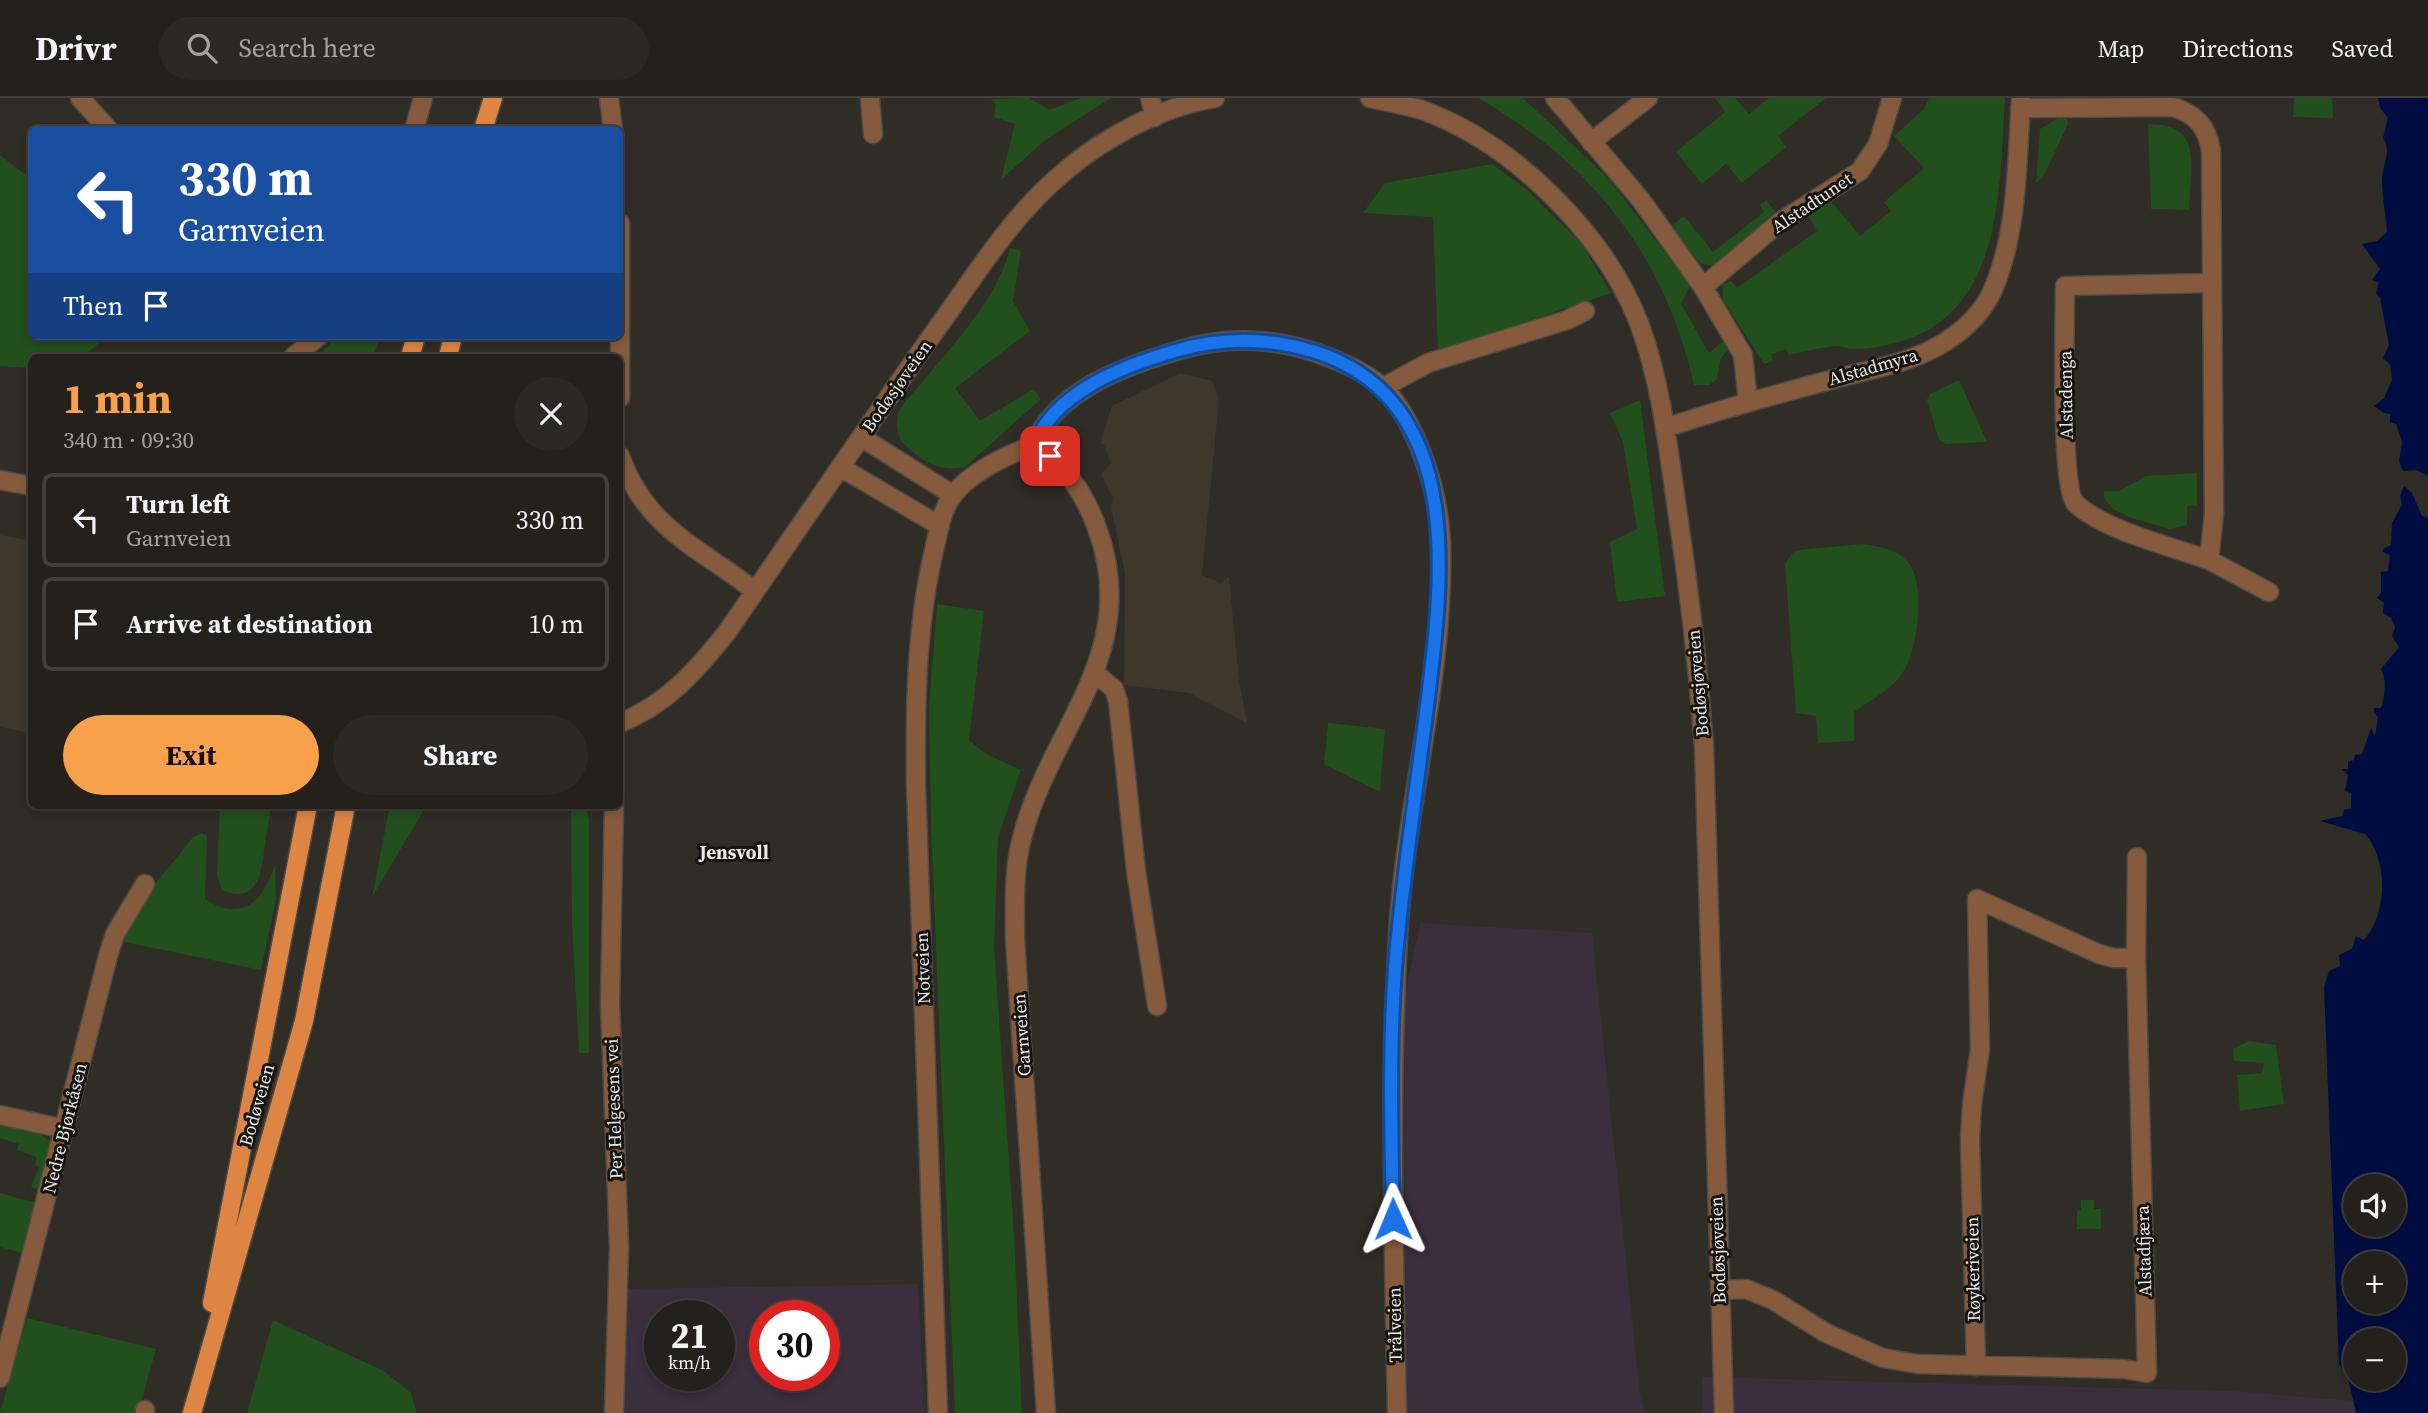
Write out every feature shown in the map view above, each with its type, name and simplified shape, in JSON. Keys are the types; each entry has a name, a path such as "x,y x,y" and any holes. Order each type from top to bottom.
{"main road":[{"path":"485,126 496,98"},
{"path":"492,126 496,98"},
{"name":"Bodøveien","path":"191,1413 306,809"},
{"name":"Bodøveien","path":"191,1413 304,1021 345,809"}],"street":[{"path":"80,98 105,126"},
{"path":"415,126 423,98"},
{"path":"609,98 612,126"},
{"path":"870,98 873,134"},
{"path":"1150,98 1155,117"},
{"name":"Bodøsjøveien","path":"623,721 669,696 694,673 755,591 1021,213 1065,171 1107,142 1155,117 1215,98"},
{"name":"Bodøsjøveien","path":"1370,98 1422,111 1479,140 1548,190 1595,242 1624,290 1639,323 1665,428 1699,669 1704,746 1724,1413"},
{"path":"1555,98 1640,200 1703,287 1743,355 1748,401"},
{"path":"1591,142 1648,98"},
{"name":"Alstadtunet","path":"1703,287 1780,222 1860,171 1878,144 1892,98"},
{"path":"2020,103 2173,107 2194,116 2208,136 2211,150 2214,514 2209,560"},
{"name":"Alstadmyra","path":"1665,428 1748,401 1914,358 1945,343 1971,323 1991,295 2003,260 2011,219 2020,103"},
{"name":"Alstadenga","path":"2211,283 2065,286 2067,478 2074,502 2094,516 2132,533 2209,560 2269,592"},
{"path":"1382,388 1428,363 1567,320 1585,311"},
{"name":"Trålveien","path":"1034,445 1041,429 1065,402 1096,383 1152,358 1205,343 1263,339 1306,348 1357,371 1382,388 1403,415 1420,451 1433,496 1441,539 1435,642 1398,928 1393,1024 1397,1413"},
{"path":"297,354 314,340"},
{"path":"861,437 953,495 1009,454 1034,445"},
{"name":"Garnveien","path":"1034,445 1069,473 1087,501 1103,544 1109,590 1107,632 1096,674 1039,789 1021,839 1015,887 1015,939 1046,1413"},
{"path":"623,462 642,498 675,534 755,591"},
{"path":"840,467 940,526"},
{"path":"0,480 28,485"},
{"name":"Notveien","path":"938,1413 929,1221 915,694 928,575 940,526 953,495"},
{"path":"1096,674 1114,689 1118,701 1136,871 1157,1006"},
{"name":"Per Helgesens vei","path":"614,809 610,1003 619,1248 614,1413"},
{"name":"Alstadfjæra","path":"1976,1366 2124,1368 2147,1373 2136,958 2137,856"},
{"name":"Nedre Bjørkåsen","path":"0,1378 115,934 145,884"},
{"name":"Røykeriveien","path":"1976,1366 1970,1139 1980,1049 1978,899 2099,954 2136,958"},
{"path":"0,1115 65,1129"},
{"path":"1720,1290 1746,1289 1773,1300 1826,1333 1883,1358 1918,1364 1976,1366"}],"shaded area":[{"path":"2378,98 2428,98 2428,476 2416,470 2403,471 2399,461 2402,442 2396,424 2390,422 2390,414 2374,406 2384,398 2392,380 2390,364 2383,358 2389,345 2380,298 2376,293 2379,283 2372,280 2380,269 2362,244 2377,241 2387,232 2382,176 2387,154 2383,138 2388,118 2380,108"},
{"path":"1180,373 1212,381 1219,399 1202,575 1220,583 1229,577 1239,680 1247,723 1189,693 1124,685 1125,574 1111,507 1113,498 1101,474 1111,464 1104,445 1100,443 1112,406"},
{"path":"2404,486 2412,493 2422,516 2428,518 2428,1413 2356,1413 2350,1391 2406,1391 2406,1328 2343,1328 2343,1369 2339,1364 2324,987 2329,971 2340,966 2339,955 2352,949 2356,936 2364,940 2372,929 2378,916 2382,887 2378,858 2365,834 2320,821 2342,816 2344,810 2351,808 2351,793 2345,791 2348,775 2342,769 2348,769 2348,762 2354,760 2355,755 2362,754 2371,728 2375,736 2378,717 2374,708 2381,708 2384,693 2381,669 2399,647 2392,636 2395,627 2391,618 2383,613 2384,603 2377,598 2381,593 2381,572 2388,571 2390,555 2383,552 2383,549 2391,545 2392,523 2402,505 2400,496"},
{"path":"0,535 28,540 28,732 0,727"},
{"path":"1420,923 1592,933 1640,1395 1645,1413 1406,1413 1404,999"},
{"path":"918,1284 925,1413 624,1413 628,1289"},
{"path":"1702,1377 2231,1391 2354,1401 2356,1413 1702,1413"}],"green space":[{"path":"1029,98 1049,110 1081,98 1111,98 1045,140 1001,180 1015,124 994,117 996,105 991,99"},
{"path":"1478,98 1523,98 1610,180 1690,286 1681,304 1709,353 1722,342 1728,350 1721,358 1717,379 1709,385 1694,385 1681,338 1664,295 1643,255 1618,218 1589,183 1556,152"},
{"path":"1715,98 1735,98 1749,114 1769,98 1826,98 1778,136 1786,147 1742,183 1726,164 1702,184 1676,152 1725,112"},
{"path":"1929,98 2005,98 2001,167 1990,238 1979,271 1962,300 1938,324 1905,340 1871,348 1836,346 1789,355 1786,349 1771,354 1773,361 1764,364 1723,300 1722,285 1731,281 1737,288 1817,231 1808,216 1829,199 1860,236 1891,211 1884,202 1924,168 1894,136 1924,109"},
{"path":"2294,98 2332,98 2333,118 2293,117"},
{"path":"2058,118 2067,119 2068,124 2043,177 2036,183 2040,129"},
{"path":"2148,124 2179,131 2186,140 2191,164 2189,210 2151,209"},
{"path":"0,155 28,177 28,340 103,340 86,354 28,354 28,368 0,366"},
{"path":"1492,164 1527,190 1581,243 1611,293 1438,351 1433,217 1363,213 1385,183"},
{"path":"1766,200 1779,216 1717,267 1700,263 1671,226 1684,216 1713,252 1764,212 1760,205"},
{"path":"1010,248 1021,251 1013,301 1030,331 955,388 980,421 1034,389 1041,399 965,467 938,466 922,459 901,441 898,414 906,400 986,301"},
{"path":"334,340 379,340 374,354 320,354"},
{"path":"1959,380 1987,442 1946,444 1939,440 1927,400 1930,394"},
{"path":"1640,400 1665,596 1617,602 1610,542 1637,529 1623,442 1610,413"},
{"path":"2197,473 2197,506 2187,506 2187,525 2170,529 2131,518 2113,509 2104,498 2104,491 2119,491 2146,476"},
{"path":"1862,544 1897,553 1907,561 1913,571 1918,600 1916,635 1907,665 1897,680 1854,712 1854,741 1818,743 1816,716 1796,713 1785,564 1792,553 1799,550"},
{"path":"937,604 984,611 969,740 984,753 1021,770 998,837 994,947 1014,1234 1022,1413 955,1413 931,825 929,708"},
{"path":"1328,723 1385,729 1380,792 1324,764"},
{"path":"220,809 270,809 262,864 256,883 244,893 234,894 222,890 217,875"},
{"path":"389,809 425,809 372,897"},
{"path":"570,809 586,809 589,820 589,1053 579,1053 572,924"},
{"path":"202,833 207,836 205,899 218,906 230,909 250,904 265,888 275,864 276,899 261,970 124,942 128,928 143,900 193,837"},
{"path":"2249,1041 2276,1045 2284,1104 2240,1111 2237,1075 2262,1073 2264,1063 2234,1061 2233,1049"},
{"path":"0,1125 40,1134 51,1142 39,1190 31,1187 39,1167 35,1165 37,1157 17,1150 19,1144 0,1138"},
{"path":"0,1193 36,1203 22,1253 0,1247"},
{"path":"2081,1200 2094,1200 2094,1209 2101,1209 2101,1229 2077,1229 2077,1211 2081,1210"},
{"path":"27,1318 156,1349 138,1413 0,1413"},
{"path":"273,1320 384,1371 411,1393 417,1413 247,1413"}],"district":[{"name":"Jensvoll","path":"734,852"}],"route":[{"path":"1050,456 1034,445 1041,429 1065,402 1096,383 1152,358 1205,343 1263,339 1306,348 1339,361 1375,382 1388,393 1403,415 1420,451 1433,496 1441,539 1440,576 1435,642 1398,928 1393,1024 1393,1219"}]}
